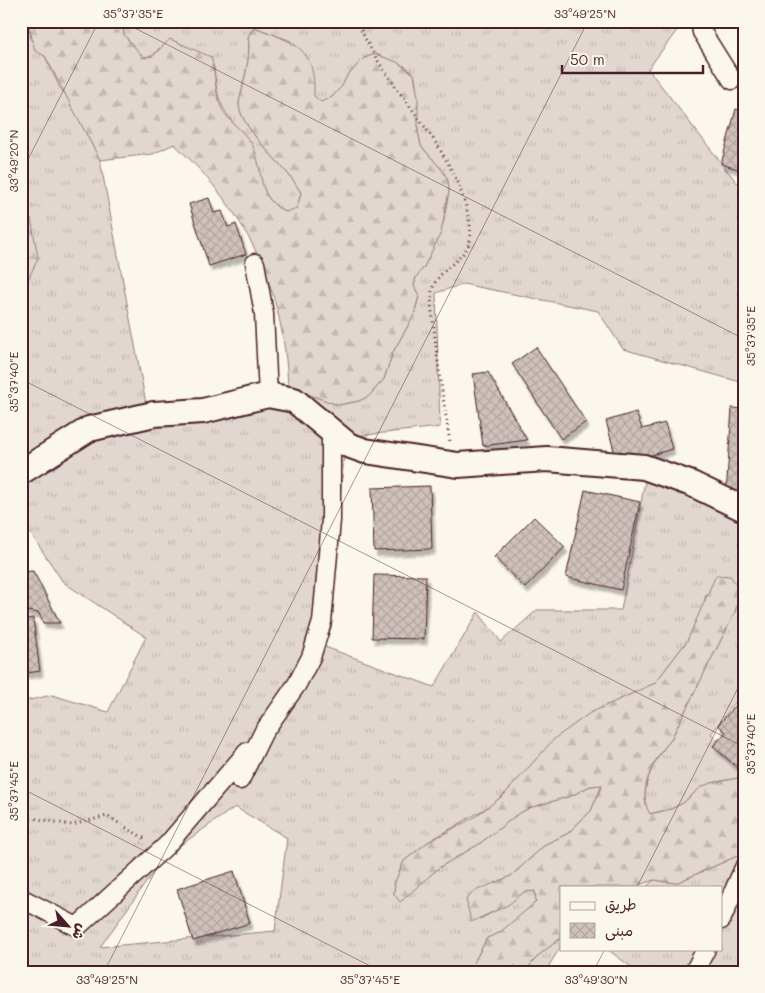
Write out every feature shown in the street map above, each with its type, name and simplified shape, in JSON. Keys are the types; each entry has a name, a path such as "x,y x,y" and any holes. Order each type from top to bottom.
{"street":[{"path":"700,21 702,32 732,80"},
{"path":"255,263 264,314 268,395"},
{"path":"21,472 89,429 154,414 203,411 268,395 294,400 309,410 331,432 348,445 365,451 458,465 547,459 644,467 692,484 744,509"},
{"path":"21,898 77,927 162,849 263,733 297,684 311,657 322,622 330,520 331,432"},
{"path":"240,780 263,733"},
{"path":"722,918 744,868"},
{"path":"694,972 705,950"}],"path":[{"path":"357,21 374,56 428,129 458,181 471,228 466,251 438,279 433,288 431,303 450,442 442,442"},
{"path":"21,816 72,825 107,816 162,849"}],"green space":[{"path":"21,21 28,21 31,40 45,56 60,88 67,96 100,160 150,425 288,387 338,405 359,401 370,395 384,379 393,352 414,315 419,296 414,286 416,277 424,267 443,223 449,191 443,171 421,146 418,131 414,74 406,67 376,54 364,58 347,76 342,86 332,97 321,103 314,96 291,41 254,27 248,37 248,61 239,105 242,116 249,127 301,193 297,209 286,212 270,200 265,192 253,147 232,121 220,101 214,67 159,48 153,56 143,57 124,35 122,21 677,21 678,29 648,69 737,183 744,177 744,383 623,349 598,311 463,284 436,293 440,427 346,437 325,647 434,687 478,612 501,642 537,610 621,610 645,481 744,511 744,691 711,734 744,762 744,777 711,783 693,794 683,803 671,809 649,814 645,796 646,786 653,766 670,741 735,612 741,591 706,595 700,617 687,641 655,683 602,708 537,758 512,788 490,806 428,842 404,861 395,882 394,894 406,895 440,867 479,844 518,814 529,808 571,796 590,786 602,785 591,811 567,834 546,844 511,876 499,881 480,919 524,892 535,890 536,902 499,934 487,938 469,972 21,972 21,702 52,695 108,712 146,637 63,582 21,519 21,286 26,283 24,211 21,210","holes":["235,807 287,838 275,931 100,947 165,856"]},
{"path":"28,21 122,21 124,35 143,57 153,56 170,39 211,57 217,95 221,107 253,146 257,156 262,183 269,199 286,212 297,208 301,193 249,127 242,116 239,105 248,62 248,37 254,27 281,38 300,49 311,66 314,79 314,96 321,102 332,97 342,86 347,76 364,58 375,54 397,62 414,74 418,97 418,131 421,146 443,171 448,180 449,191 441,233 424,267 416,277 414,286 419,296 414,315 393,352 384,379 369,396 359,401 338,405 288,387 285,351 279,317 269,284 257,254 241,224 222,196 174,144 153,154 100,160 45,56 35,51"},
{"path":"21,210 31,218 38,258 26,284 21,286"},
{"path":"716,575 730,576 741,591 735,612 670,741 653,766 646,786 646,805 650,814 671,809 683,803 701,787 711,783 744,777 744,853 676,883 654,880 636,886 560,886 560,939 540,954 524,972 469,972 487,938 499,933 536,902 535,891 524,892 508,905 471,922 466,899 475,891 511,876 546,844 567,834 591,811 602,785 590,786 571,796 529,808 518,814 479,844 440,867 400,902 394,894 395,882 404,861 428,842 473,818 504,795 554,739 590,713 655,683 687,641"},
{"path":"744,853 744,972 638,972 608,950 722,950 722,886 647,886 654,880 676,883"},
{"path":"560,939 560,948 545,972 524,972 540,954"}],"building":[{"path":"736,109 744,111 744,171 721,164"},
{"path":"209,198 214,213 222,211 228,227 236,224 246,254 209,266 189,204"},
{"path":"536,347 586,422 561,439 512,364"},
{"path":"488,372 527,440 483,446 473,374"},
{"path":"732,408 744,409 744,500 726,494"},
{"path":"636,412 642,429 665,423 672,449 618,465 606,421"},
{"path":"430,486 432,549 374,551 372,488"},
{"path":"585,490 640,502 621,590 566,577"},
{"path":"534,517 565,547 525,588 494,557"},
{"path":"33,571 60,623 43,623 39,613 21,610 21,572"},
{"path":"374,575 426,576 424,639 372,638"},
{"path":"33,618 40,671 21,674 21,620"},
{"path":"744,697 744,769 741,771 713,746 726,732 718,725"},
{"path":"234,871 250,923 193,941 177,889"}]}
